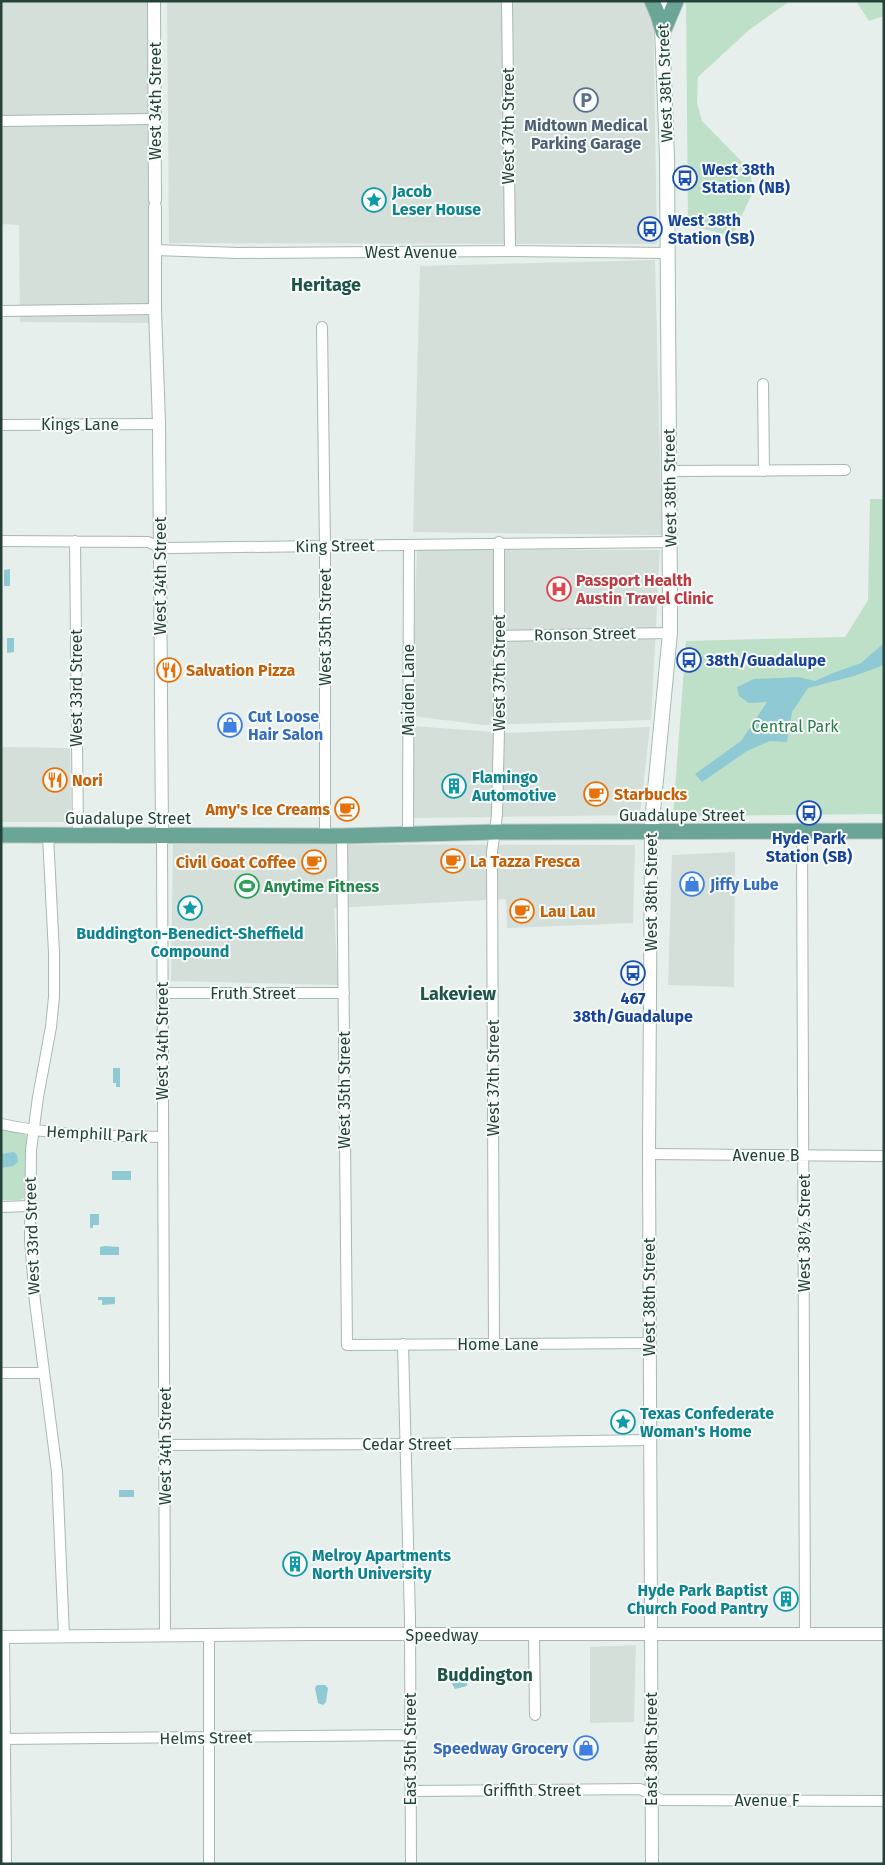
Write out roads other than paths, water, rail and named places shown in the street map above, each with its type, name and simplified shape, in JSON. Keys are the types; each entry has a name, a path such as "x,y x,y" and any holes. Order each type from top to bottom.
{"main road":[{"path":"652,1 663,32"},
{"name":"West 38th Street","path":"651,832 670,633 668,157 661,1"},
{"path":"663,32 676,1"},
{"name":"Guadalupe Street","path":"1,835 342,836 496,832 884,831"}],"street":[{"name":"West 34th Street","path":"154,1 155,309 160,424 165,1635"},
{"name":"West 37th Street","path":"508,1 510,251"},
{"path":"1,121 154,119"},
{"name":"West Avenue","path":"156,250 238,253 510,251 667,253"},
{"path":"1,311 155,309"},
{"name":"West 35th Street","path":"322,328 325,547 325,836"},
{"path":"763,384 764,471"},
{"name":"Kings Lane","path":"1,425 160,424"},
{"path":"670,471 845,470"},
{"name":"King Street","path":"1,541 148,542 160,547 325,547 499,542 671,542"},
{"name":"West 33rd Street","path":"75,541 78,835"},
{"name":"West 37th Street","path":"494,1344 492,852 496,832 499,729 499,542"},
{"name":"Maiden Lane","path":"408,834 409,545"},
{"name":"Ronson Street","path":"500,636 670,633"},
{"name":"West 38½ Street","path":"802,831 805,1634"},
{"name":"West 38th Street","path":"651,832 648,1154 651,1634"},
{"name":"West 33rd Street","path":"48,835 54,953 54,997 51,1027 33,1130 29,1206 31,1266 57,1472 64,1636"},
{"name":"West 35th Street","path":"342,836 347,1345"},
{"name":"Fruth Street","path":"162,993 344,993"},
{"name":"Hemphill Park","path":"1,1124 82,1136 163,1137"},
{"name":"Avenue B","path":"648,1154 884,1156"},
{"path":"1,1207 29,1206"},
{"name":"Home Lane","path":"347,1345 649,1343"},
{"path":"403,1344 410,1635"},
{"path":"1,1373 44,1373"},
{"name":"Cedar Street","path":"165,1445 649,1440"},
{"path":"534,1634 536,1715"},
{"name":"East 38th Street","path":"651,1634 652,1864"},
{"name":"Speedway","path":"3,1637 884,1634"},
{"path":"209,1635 210,1864"},
{"name":"East 35th Street","path":"410,1635 411,1864"},
{"path":"3,1637 6,1864"},
{"name":"Helms Street","path":"3,1739 411,1736"},
{"name":"Griffith Street","path":"411,1791 640,1790 652,1795"},
{"name":"Avenue F","path":"652,1795 665,1800 884,1801"}],"water":[{"path":"10,569 10,586 4,586 4,570"},
{"path":"7,638 14,638 14,652 7,653"},
{"path":"884,643 884,665 854,676 808,688 792,712 787,742 770,741 747,751 702,782 695,774 741,741 767,702 749,703 739,696 737,687 754,679 798,677 815,681 861,663"},
{"path":"113,1068 120,1068 120,1087 116,1087 116,1083 113,1083"},
{"path":"14,1152 17,1155 18,1162 13,1166 1,1168 1,1154"},
{"path":"112,1171 131,1171 131,1180 112,1180"},
{"path":"90,1214 99,1214 99,1225 93,1225 93,1228 90,1228"},
{"path":"100,1247 119,1247 119,1255 100,1255"},
{"path":"98,1297 115,1297 115,1304 102,1305 102,1300 98,1300"},
{"path":"119,1490 134,1490 134,1497 119,1497"},
{"path":"457,1680 467,1682 467,1686 455,1689 452,1684"},
{"path":"317,1685 325,1685 328,1688 326,1702 323,1705 318,1703 315,1688"}],"place":[{"name":"Midtown Medical Parking Garage","path":"586,100"},
{"name":"West 38th Station (NB)","path":"685,178"},
{"name":"Jacob Leser House","path":"374,200"},
{"name":"West 38th Station (SB)","path":"650,229"},
{"name":"Passport Health Austin Travel Clinic","path":"559,589"},
{"name":"38th/Guadalupe","path":"689,660"},
{"name":"Salvation Pizza","path":"169,670"},
{"name":"Cut Loose Hair Salon","path":"230,725"},
{"name":"Nori","path":"55,780"},
{"name":"Flamingo Automotive","path":"454,786"},
{"name":"Starbucks","path":"596,794"},
{"name":"Amy's Ice Creams","path":"347,809"},
{"name":"Hyde Park Station (SB)","path":"809,813"},
{"name":"La Tazza Fresca","path":"453,861"},
{"name":"Civil Goat Coffee","path":"314,862"},
{"name":"Jiffy Lube","path":"692,884"},
{"name":"Anytime Fitness","path":"247,886"},
{"name":"Buddington-Benedict-Sheffield Compound","path":"190,908"},
{"name":"Lau Lau","path":"522,911"},
{"name":"467 38th/Guadalupe","path":"633,973"},
{"name":"Texas Confederate Woman's Home","path":"623,1422"},
{"name":"Melroy Apartments North University","path":"295,1564"},
{"name":"Hyde Park Baptist Church Food Pantry","path":"786,1599"},
{"name":"Speedway Grocery","path":"586,1748"}],"district":[{"name":"Heritage","path":"326,285"},
{"name":"Lakeview","path":"458,994"},
{"name":"Buddington","path":"485,1675"}],"park label":[{"name":"Central Park","path":"795,726"}]}
